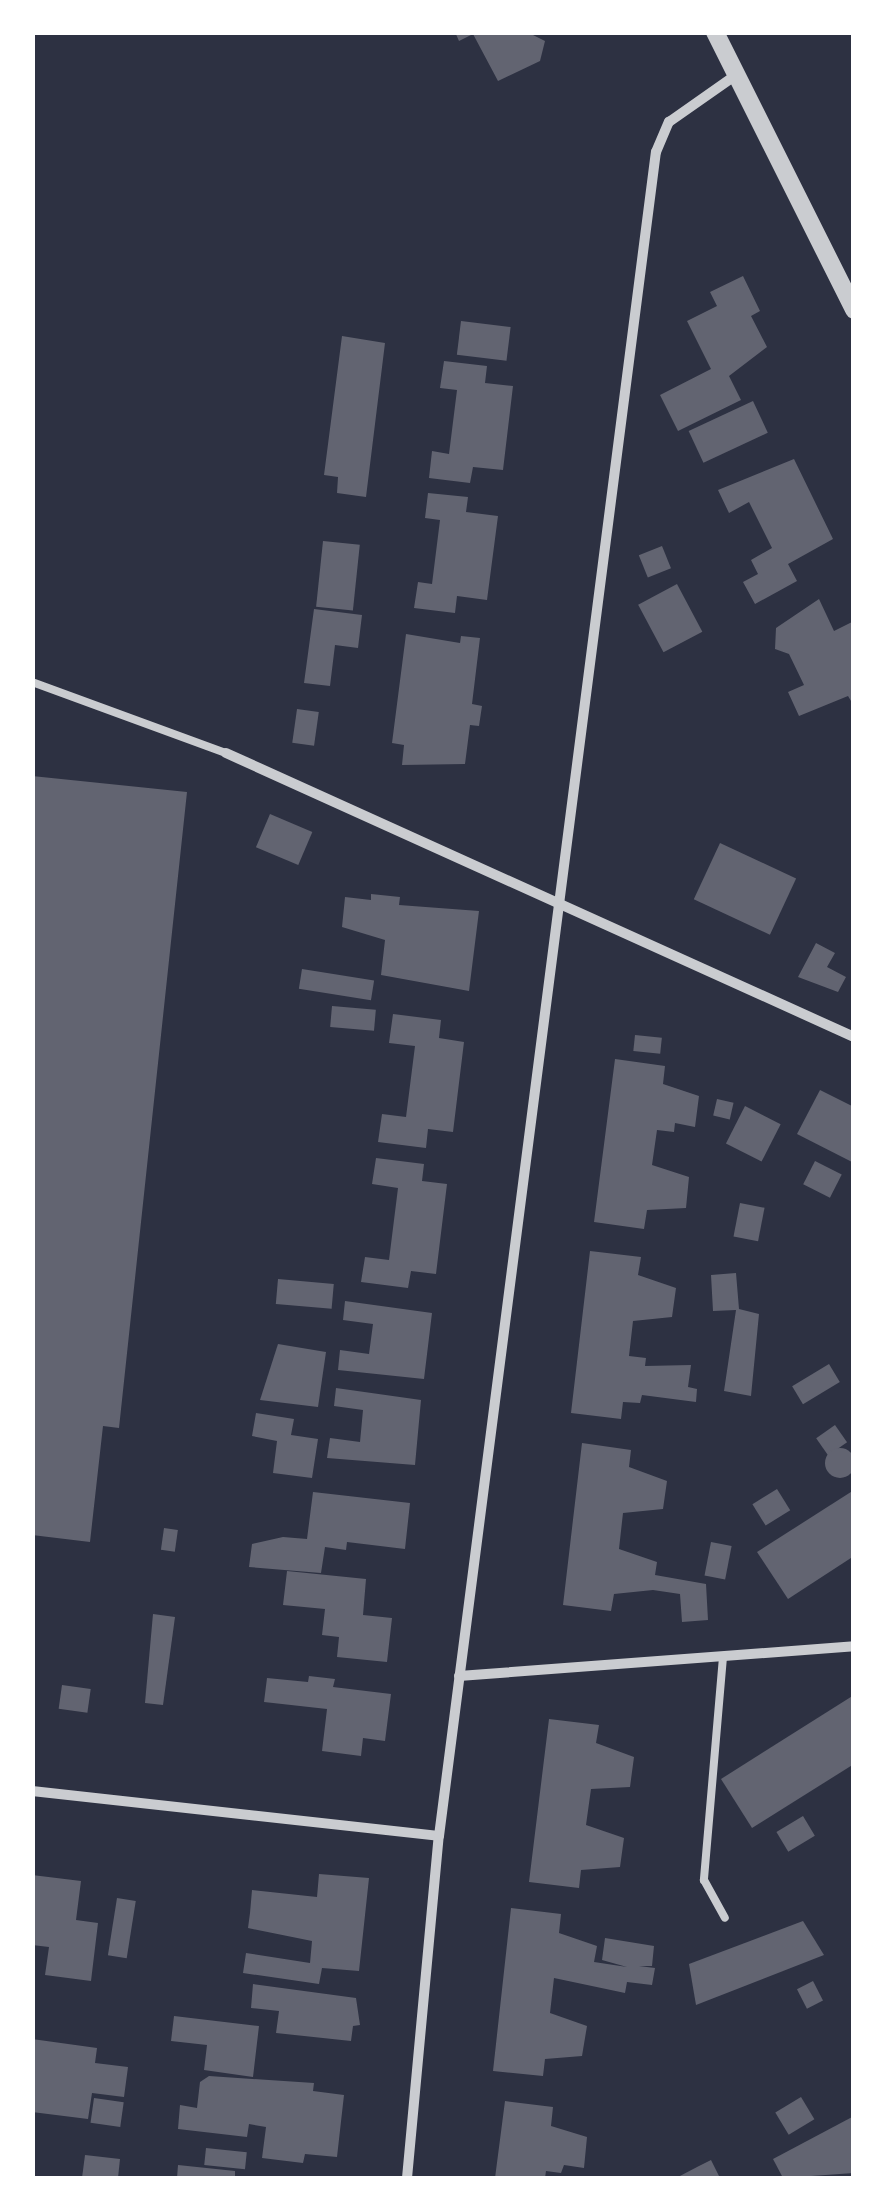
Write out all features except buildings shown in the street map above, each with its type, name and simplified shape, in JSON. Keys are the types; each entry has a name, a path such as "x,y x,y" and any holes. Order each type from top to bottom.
{"street":[{"path":"715,32 854,310"},
{"path":"406,2178 439,1836 656,152 669,122 736,75"},
{"path":"226,753 560,900 854,1037"},
{"path":"459,1676 854,1646"},
{"path":"32,1791 439,1836"}],"lane":[{"path":"32,682 226,753"},
{"path":"723,1657 704,1880 725,1918"}]}
